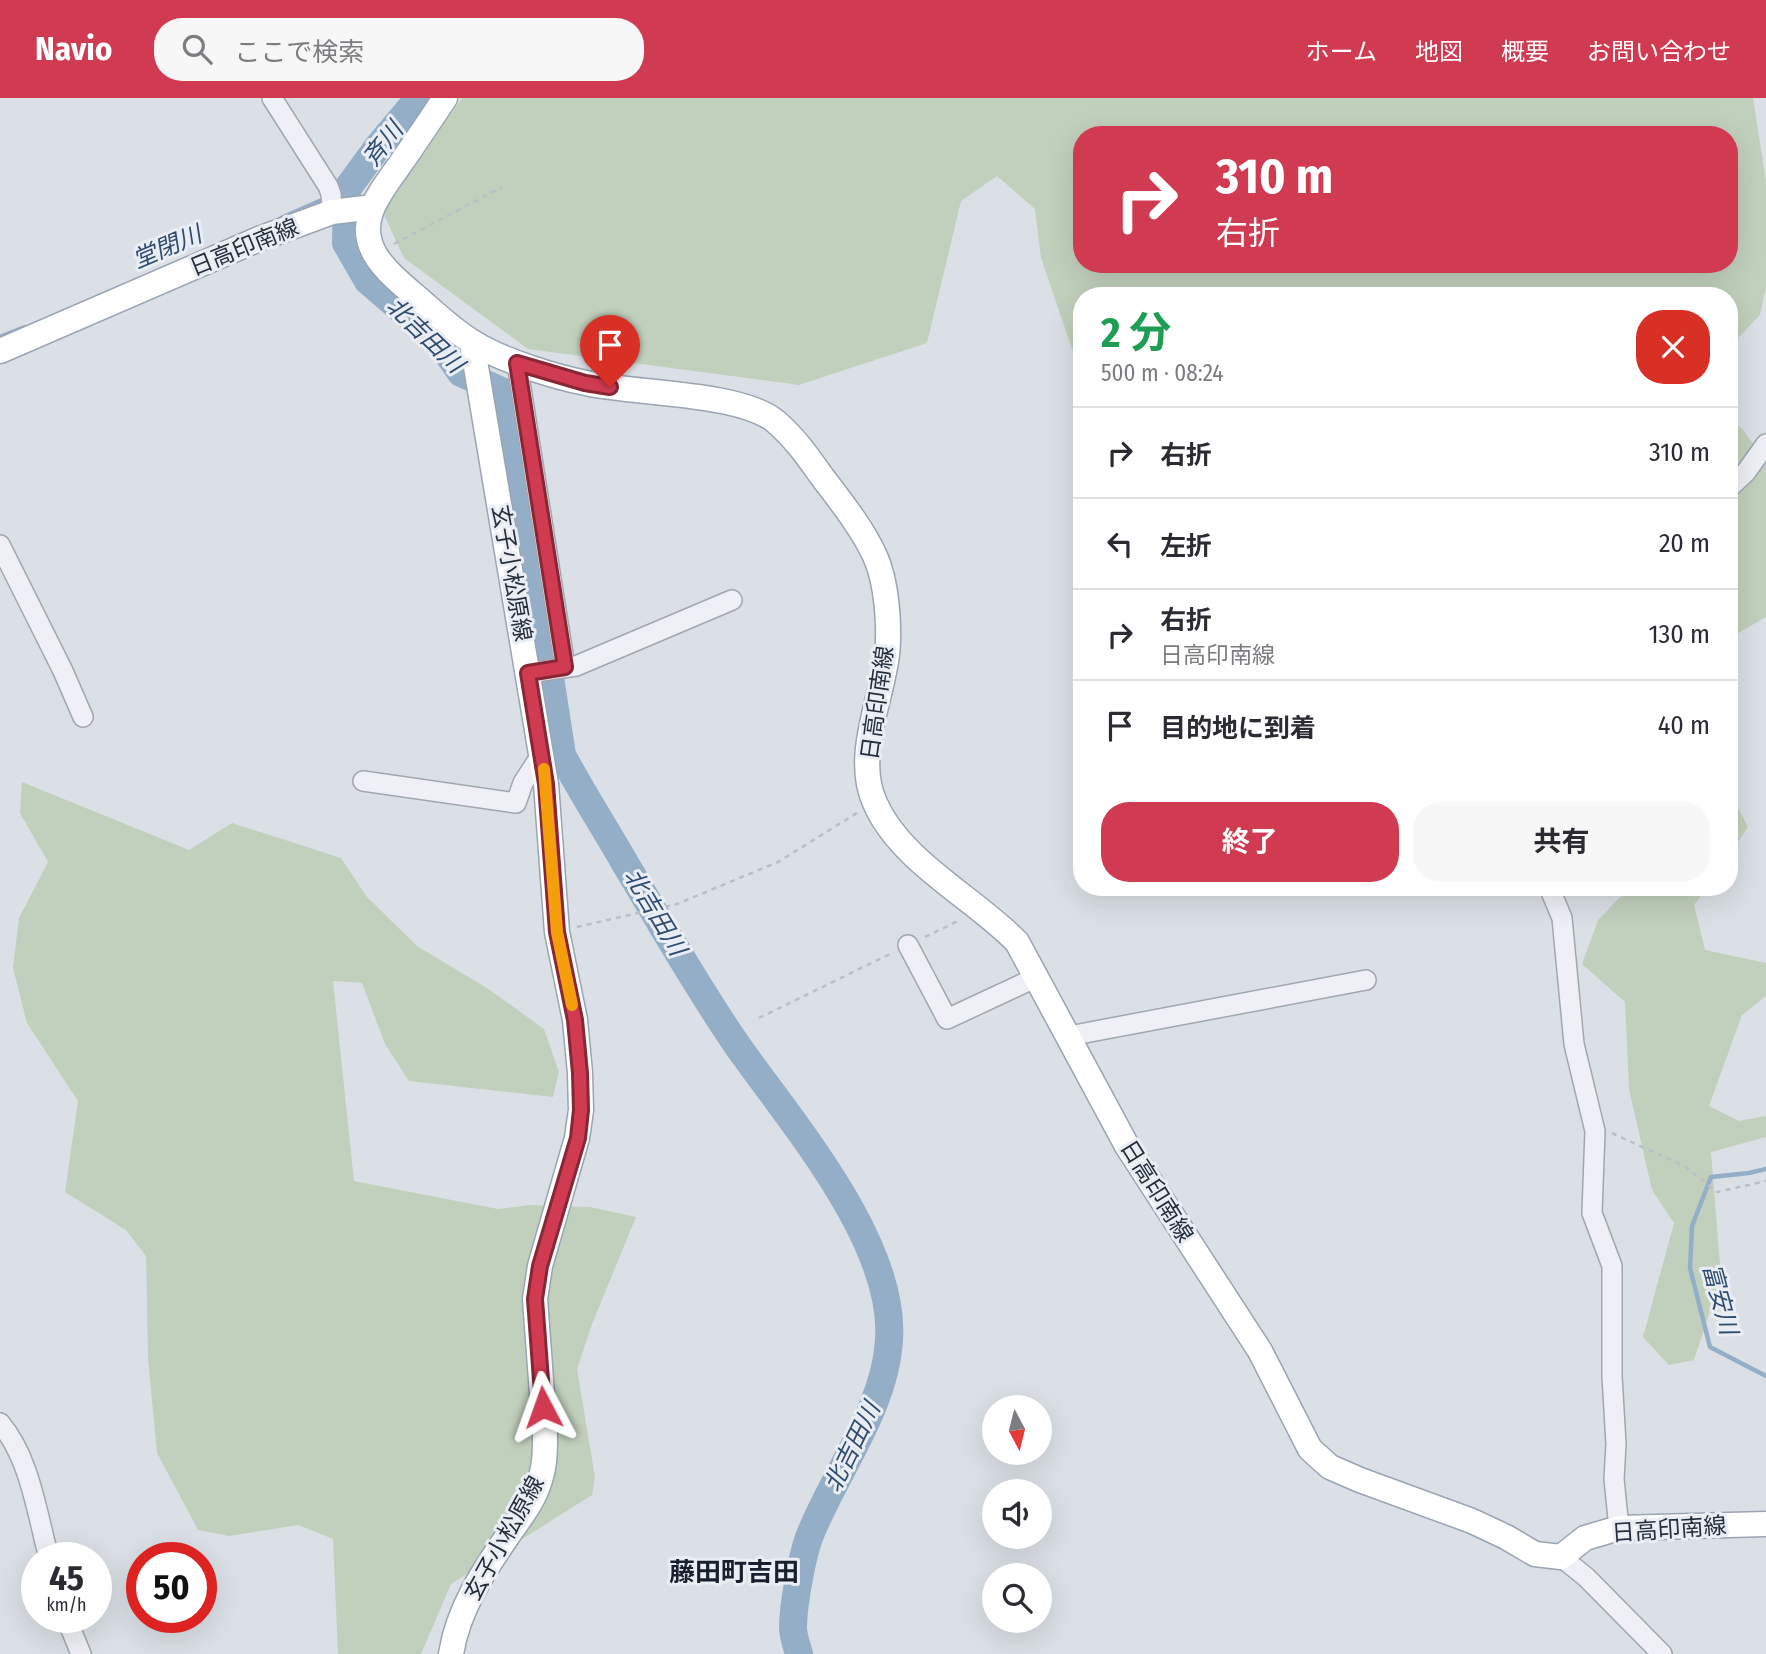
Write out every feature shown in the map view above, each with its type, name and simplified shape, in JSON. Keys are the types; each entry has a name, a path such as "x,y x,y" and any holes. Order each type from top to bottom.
{"main road":[{"path":"375,254 368,228 368,209 445,98"},
{"name":"日高印南線","path":"0,352 259,239 332,212 368,209"},
{"name":"日高印南線","path":"375,254 404,285 472,342 517,363 585,383 740,404 768,416 793,436 846,509 876,558 887,606 887,654 869,750 868,770 874,802 897,838 913,856 982,909 1017,942 1127,1146 1260,1351 1310,1448 1330,1467 1472,1521 1535,1554 1561,1557 1585,1538 1619,1528 1766,1524"},
{"name":"玄子小松原線","path":"451,1654 454,1634 480,1577 539,1485 545,1457 545,1434 535,1299 540,1266 578,1138 581,1110 575,1020 557,932 546,784 472,342"}],"street":[{"path":"272,98 328,186 332,212"},
{"path":"517,363 565,667"},
{"path":"1738,480 1766,444"},
{"path":"0,545 63,671 83,718"},
{"path":"528,673 576,666 732,600"},
{"path":"363,781 516,803 523,783 541,755"},
{"path":"1553,896 1562,918 1574,1044 1595,1131 1592,1213 1612,1266 1612,1376 1616,1444 1614,1479 1619,1528"},
{"path":"908,945 947,1019 1038,977"},
{"path":"1069,1036 1366,980"},
{"path":"0,1423 13,1439 29,1483 45,1542"},
{"path":"1561,1557 1586,1577 1662,1654"},
{"path":"72,1633 80,1654"}],"path":[{"path":"375,254 502,187"},
{"path":"557,932 677,904 778,862 874,802"},
{"path":"759,1017 982,909"},
{"path":"1595,1131 1614,1133 1686,1167 1717,1192 1766,1181"}],"green space":[{"path":"462,98 1753,98 1766,181 1766,288 1760,315 1738,338 1738,287 1073,287 1073,351 1041,258 1035,209 997,176 961,201 927,343 799,385 528,349 404,258 383,213"},
{"path":"1738,425 1766,461 1766,617 1738,633"},
{"path":"22,782 189,850 232,823 341,858 367,897 417,946 487,988 544,1029 559,1072 553,1097 409,1081 385,1044 362,983 333,981 354,1181 498,1209 530,1205 590,1207 636,1217 592,1324 577,1369 595,1477 592,1495 451,1584 421,1654 338,1654 333,1539 298,1525 229,1536 198,1530 157,1453 148,1358 146,1256 126,1230 65,1192 78,1101 27,1023 13,968 19,918 48,862 20,813"},
{"path":"1738,808 1748,827 1738,842"},
{"path":"1621,896 1700,896 1694,905 1705,950 1766,963 1766,996 1742,1015 1709,1106 1739,1121 1766,1116 1766,1137 1711,1152 1721,1277 1694,1360 1669,1365 1643,1337 1674,1223 1652,1190 1629,1089 1625,1002 1582,964 1598,920"}],"waterway":[{"name":"北吉田川","path":"419,98 347,189 346,243 368,281 440,343 461,373 506,393 562,755 708,1001 836,1185 876,1263 887,1302 889,1340 878,1391 857,1440 820,1511 804,1555 793,1619 799,1654"},
{"name":"堂閉川","path":"336,194 347,189"},
{"name":"堂閉川","path":"281,218 324,199"},
{"name":"堂閉川","path":"0,337 25,327"},
{"name":"富安川","path":"1766,1169 1711,1177 1692,1226 1690,1268 1710,1347 1766,1376"}],"slow traffic":[{"path":"544,769 557,932 572,1005"}],"district":[{"name":"藤田町吉田","path":"734,1572"}],"route":[{"path":"543,1407 535,1299 540,1266 578,1138 581,1110 575,1020 557,932 546,784 528,673 565,667 517,363 585,383 610,387"}],"water label":[{"name":"斉川","path":"383,144"}]}
